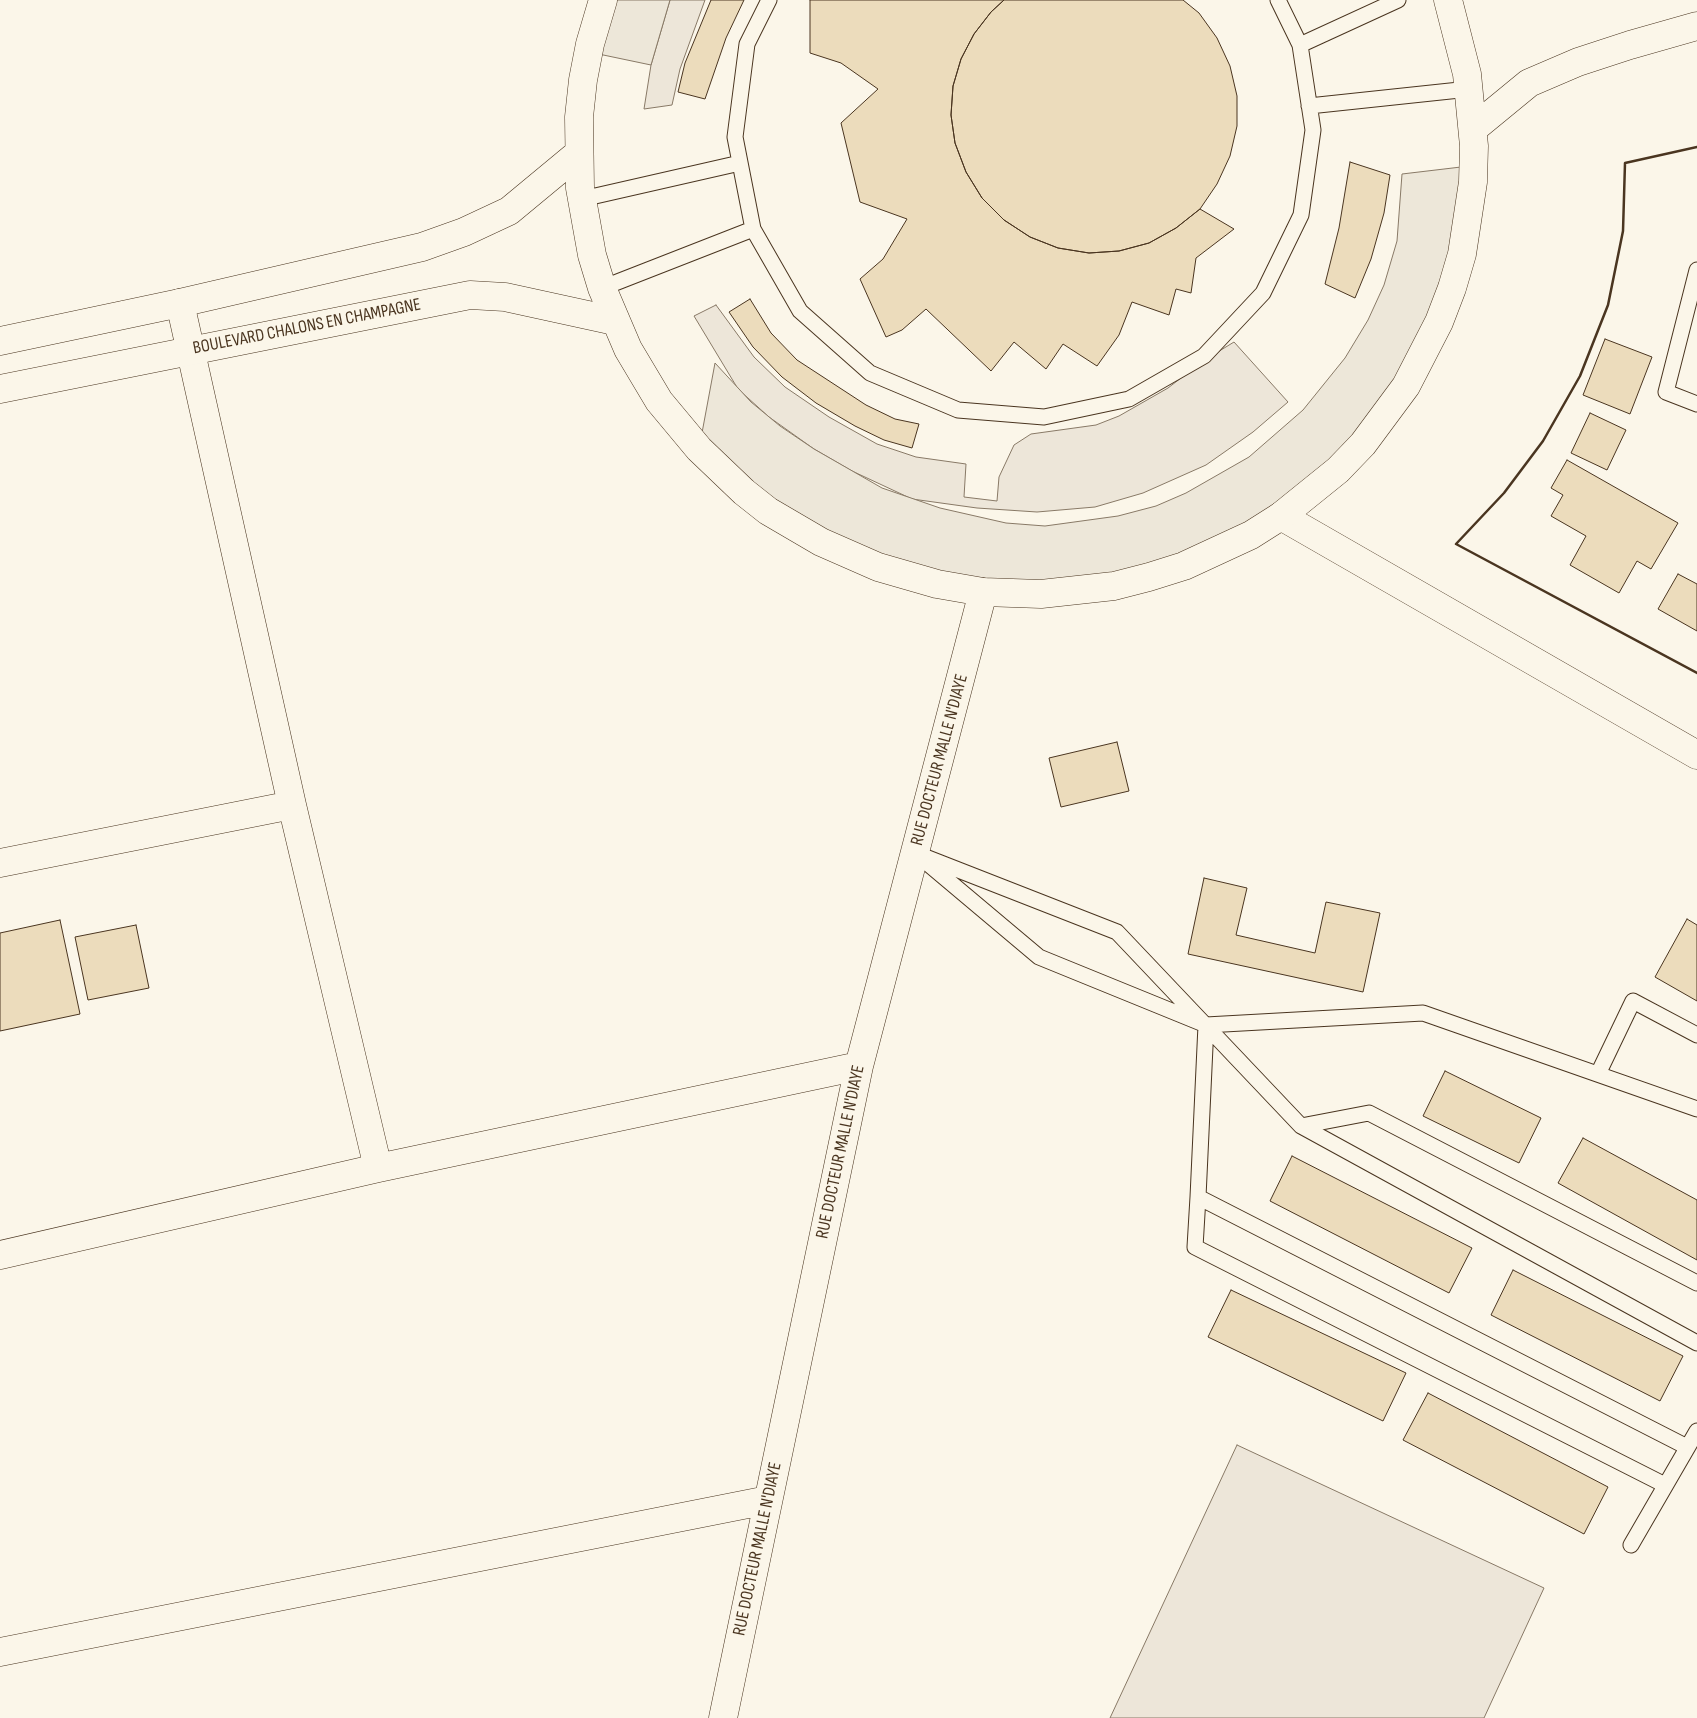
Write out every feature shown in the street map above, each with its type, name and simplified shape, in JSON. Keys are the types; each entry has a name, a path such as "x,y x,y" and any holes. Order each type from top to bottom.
{"street":[{"path":"603,0 590,44 583,80 579,153 582,199 592,255 602,288 615,320 643,376 678,426 720,471 768,511 821,542 878,567 937,584 983,592 1041,594 1114,586 1184,566 1218,552 1282,516 1317,488 1363,444 1406,386 1440,322 1462,254 1473,182 1473,128 1469,89 1460,39 1448,0"},
{"path":"1473,128 1529,84 1586,59 1697,26"},
{"path":"0,341 180,303 422,247 464,232 509,212 579,153"},
{"name":"BOULEVARD CHALONS EN CHAMPAGNE","path":"0,388 470,295 505,297 615,320"},
{"path":"180,303 292,805 378,1168"},
{"path":"1282,516 1697,755"},
{"name":"RUE DOCTEUR MALLE N'DIAYE","path":"722,1718 859,1066 983,592"},
{"path":"0,862 292,805"},
{"path":"0,1255 378,1168 859,1066"},
{"path":"0,1652 768,1500"}],"lane":[{"path":"769,0 747,44 735,137 753,229 800,311 870,374 958,410 1044,417 1129,399 1204,356 1263,293 1301,216 1313,130 1300,45 1278,0"},
{"path":"1300,45 1398,0"},
{"path":"1309,106 1469,89"},
{"path":"582,199 740,163"},
{"path":"602,288 753,229"},
{"path":"1697,270 1666,392 1697,404"},
{"path":"915,853 1117,932 1301,1126 1697,1342"},
{"path":"915,853 1039,957 1206,1025 1423,1013 1697,1109"},
{"path":"1598,1074 1633,1001 1697,1035"},
{"path":"1206,1025 1195,1247 1666,1485"},
{"path":"1301,1126 1369,1112 1697,1283"},
{"path":"1198,1197 1687,1447"},
{"path":"1631,1545 1697,1430"}],"shaded area":[{"path":"603,0 670,0 651,65 589,52"},
{"path":"670,0 705,0 680,69 672,105 644,109 651,65"},
{"path":"1461,167 1462,254 1424,355 1281,516 1077,591 878,567 699,449 715,363 751,402 780,426 814,449 882,488 940,508 1006,523 1045,526 1118,516 1156,506 1186,493 1249,457 1303,410 1345,358 1368,320 1384,285 1397,241 1402,174"},
{"path":"716,305 754,357 785,387 829,417 877,444 916,457 966,464 964,497 997,501 999,477 1014,445 1031,434 1096,425 1119,416 1168,388 1203,361 1234,342 1288,402 1253,432 1206,465 1143,493 1095,507 1037,512 977,508 912,499 852,471 814,449 769,417 738,389 694,316"},
{"path":"1237,1445 1544,1588 1484,1718 1110,1718"}],"building":[{"path":"711,0 744,0 726,38 705,99 678,92 685,63"},
{"path":"810,0 1004,0 991,12 974,34 961,59 953,86 951,115 955,143 966,172 982,198 1004,220 1030,237 1058,248 1089,253 1119,251 1149,243 1176,228 1200,209 1234,229 1196,258 1191,293 1176,289 1169,315 1132,302 1119,335 1097,366 1063,344 1046,369 1014,342 991,371 926,309 902,330 886,337 860,279 883,259 907,219 860,202 841,123 878,89 841,63 810,53"},
{"path":"1004,0 1183,0 1199,13 1217,38 1230,66 1237,96 1237,126 1230,156 1217,184 1200,209 1176,228 1149,243 1119,251 1089,253 1058,248 1030,237 1004,220 982,198 966,172 955,143 951,115 953,86 961,59 974,34 991,12"},
{"path":"1350,162 1390,175 1384,213 1371,259 1355,298 1325,284 1339,228"},
{"path":"750,299 771,333 797,360 866,405 895,419 919,424 912,448 884,440 855,426 816,403 782,377 753,347 729,312"},
{"path":"1605,339 1652,357 1630,414 1583,395"},
{"path":"1590,413 1626,430 1607,470 1571,453"},
{"path":"1567,460 1678,523 1651,569 1637,561 1619,593 1570,565 1586,536 1551,516 1563,495 1551,488"},
{"path":"1678,574 1697,584 1697,631 1658,609"},
{"path":"1117,742 1129,791 1061,807 1049,758"},
{"path":"1204,878 1247,888 1236,935 1315,953 1326,902 1380,913 1363,992 1188,954"},
{"path":"1687,919 1697,925 1697,1001 1655,977"},
{"path":"60,920 80,1014 0,1031 0,933"},
{"path":"136,925 149,988 88,1000 75,937"},
{"path":"1445,1071 1541,1118 1519,1163 1423,1116"},
{"path":"1583,1138 1697,1200 1697,1260 1558,1183"},
{"path":"1292,1156 1472,1248 1449,1293 1270,1201"},
{"path":"1513,1270 1683,1356 1660,1401 1491,1315"},
{"path":"1231,1290 1406,1373 1383,1421 1208,1337"},
{"path":"1428,1393 1608,1487 1584,1534 1403,1440"}],"wall":[{"path":"1697,147 1625,163 1623,231 1608,305 1580,376 1543,441 1504,493 1456,544 1697,673"}]}
